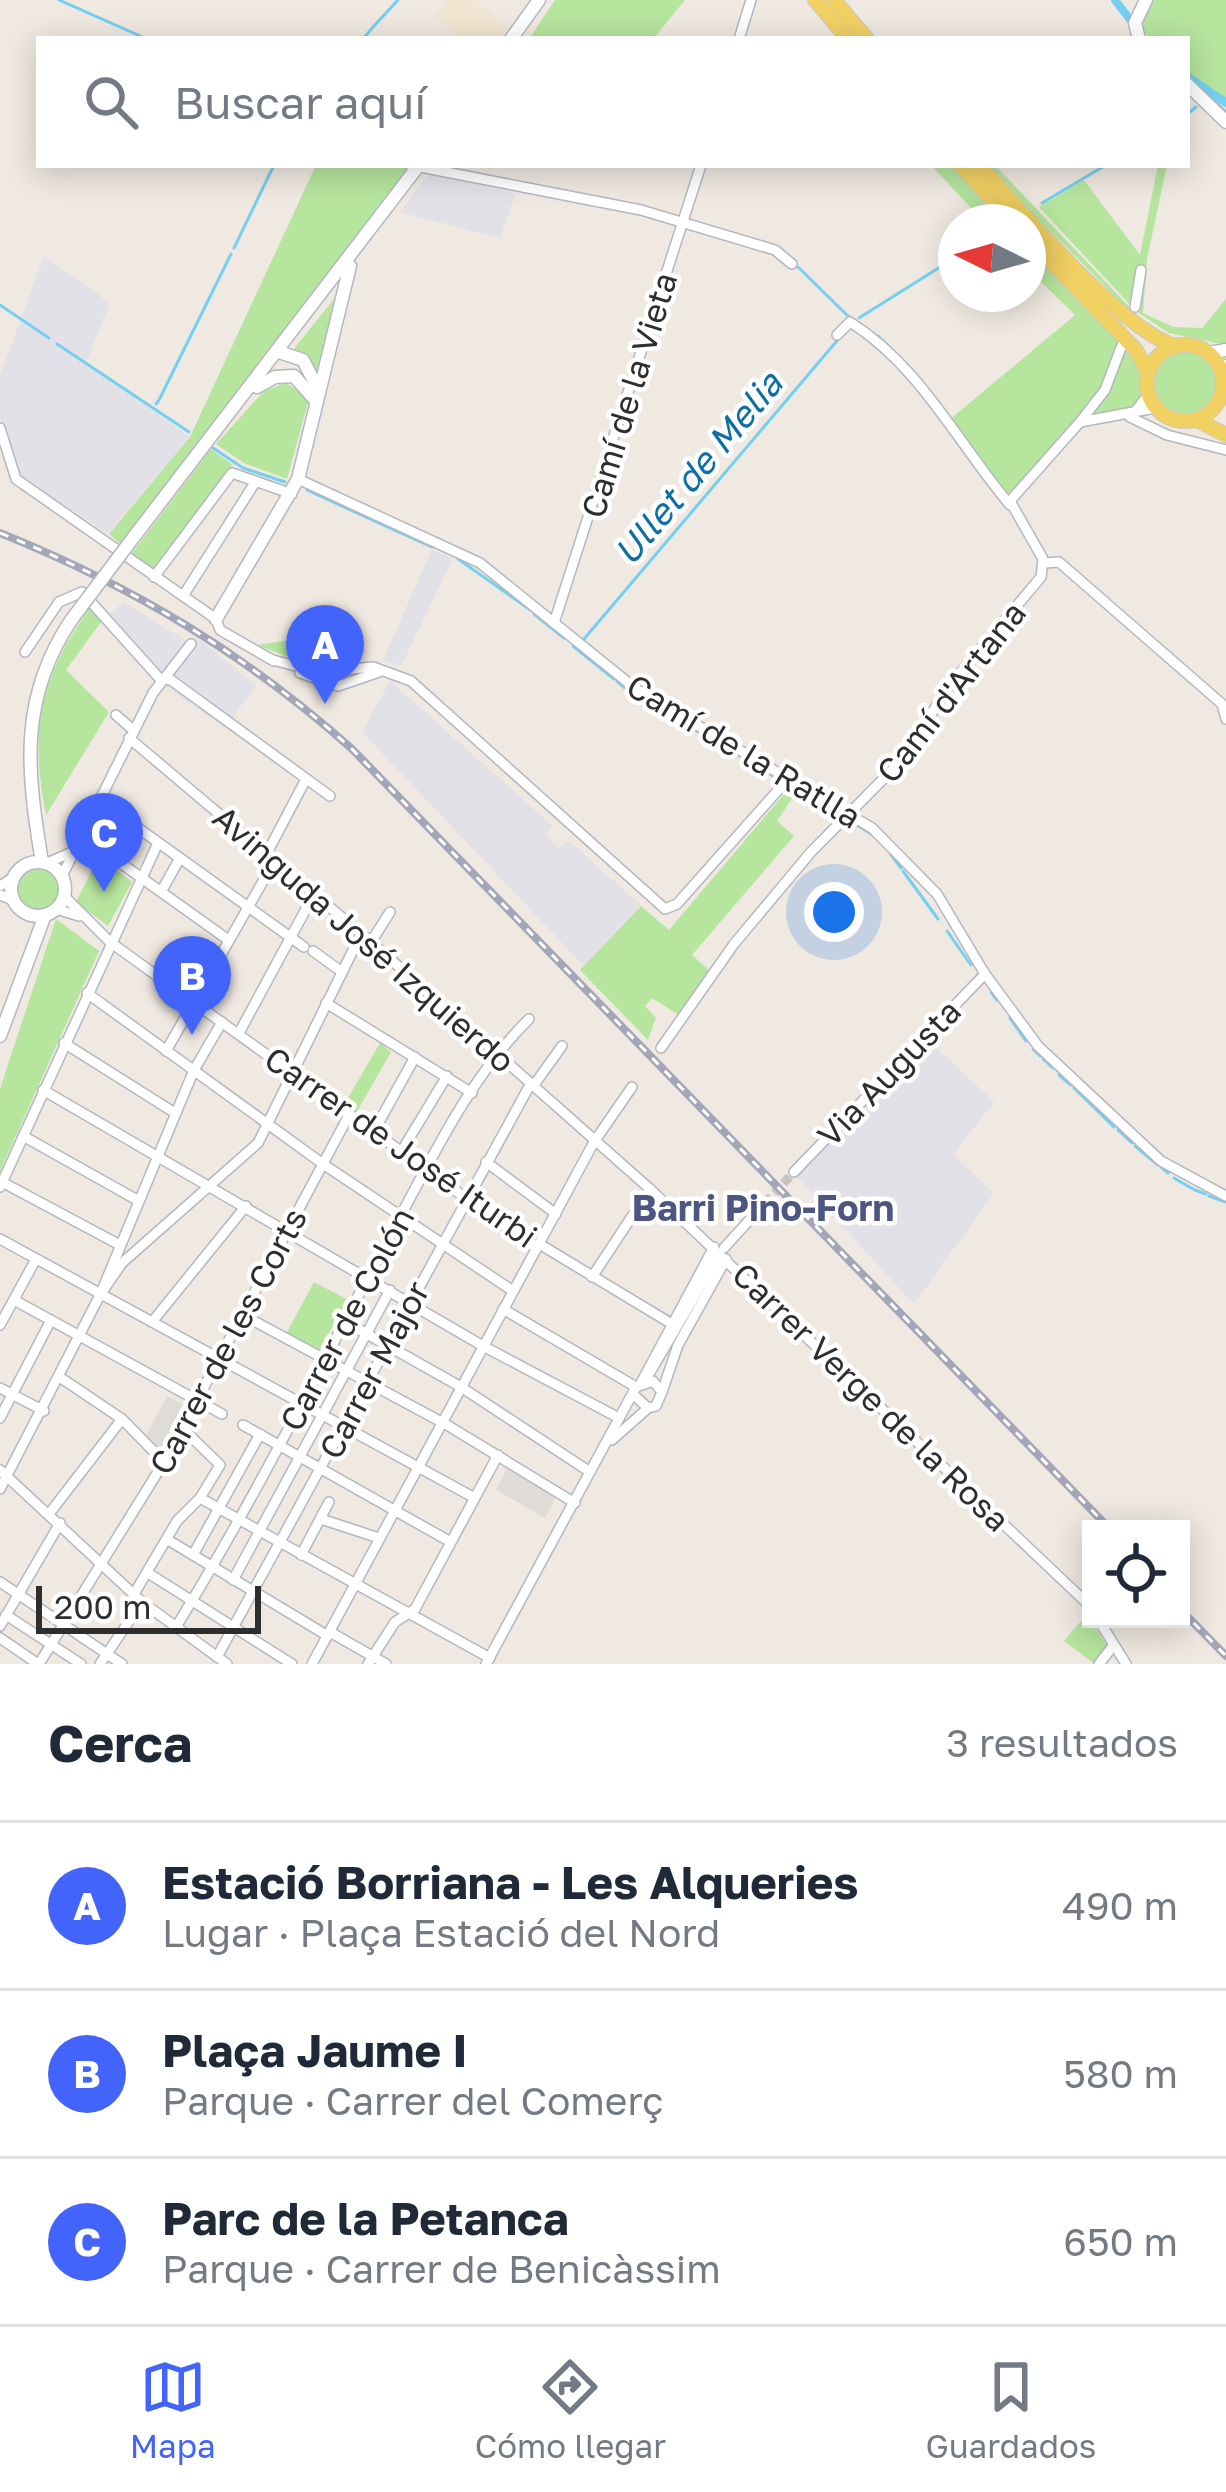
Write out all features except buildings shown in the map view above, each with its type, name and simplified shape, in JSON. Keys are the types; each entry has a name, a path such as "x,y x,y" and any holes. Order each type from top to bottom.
{"main road":[{"path":"513,36 539,0"},
{"path":"815,0 845,36"},
{"path":"834,0 864,36"},
{"path":"1137,36 1135,23 1146,0"},
{"path":"1190,87 1226,122"},
{"path":"250,389 415,168"},
{"path":"964,168 997,204"},
{"path":"983,168 1122,312 1154,338 1209,353 1226,350"},
{"path":"0,1036 28,952 55,907 62,876 45,863 38,824 30,715 46,662 72,619 212,434 350,266 372,229"},
{"path":"1046,257 1136,350 1148,374 1152,402 1182,422 1197,420 1224,398 1224,369 1209,353"},
{"path":"216,619 298,479 350,266"},
{"path":"281,354 320,295"},
{"path":"1148,374 1153,361 1175,346"},
{"path":"281,354 294,376 319,398"},
{"path":"281,354 306,362 319,398"},
{"path":"250,389 274,376 294,376"},
{"path":"1197,420 1226,434"},
{"path":"28,952 8,898 38,824"},
{"path":"19,871 45,863"},
{"path":"8,898 55,907"}],"street":[{"path":"740,36 751,0"},
{"path":"426,168 683,222 775,250 792,264"},
{"name":"Camí de la Vieta","path":"554,623 700,168"},
{"path":"1135,307 1141,270"},
{"path":"837,335 850,322 892,350 940,409 966,454 1012,508 1045,563 1059,562 1089,586 1222,704 1226,719"},
{"path":"1012,508 1010,501 1105,390 1122,345"},
{"path":"1080,422 1130,417 1152,402"},
{"path":"1130,417 1167,435 1226,450"},
{"path":"0,428 16,479 104,536 216,619 220,630 328,684 350,684 378,670"},
{"path":"154,577 234,472 292,494"},
{"name":"Camí de la Ratlla","path":"298,479 480,563 636,689 886,839 937,894 985,974 1038,1046 1122,1128 1182,1177 1226,1196"},
{"path":"183,596 256,481"},
{"name":"Camí d'Artana","path":"661,1048 777,892 908,754 945,692 1041,577 1045,563"},
{"path":"25,652 54,608 79,591 163,678 330,796"},
{"path":"62,876 131,734 163,678 191,644"},
{"path":"273,660 329,671 378,670 411,681 664,909 677,904 788,778"},
{"path":"346,703 352,668"},
{"path":"328,684 329,671"},
{"name":"Avinguda José Izquierdo","path":"116,715 131,734 594,1142"},
{"path":"166,1051 247,907 306,779"},
{"path":"99,800 342,972"},
{"path":"80,834 227,939"},
{"path":"118,1244 1,1184 158,843"},
{"path":"45,863 71,852"},
{"path":"161,892 179,858"},
{"path":"239,1033 313,896"},
{"name":"Carrer de José Iturbi","path":"55,907 79,916 531,1245 541,1245 672,1324"},
{"path":"371,942 390,912"},
{"path":"117,1260 258,1144 361,934"},
{"name":"Via Augusta","path":"794,1172 985,974"},
{"path":"86,993 323,1164 513,1291"},
{"path":"326,1003 472,1093"},
{"name":"Carrer de Colón","path":"176,1627 241,1520 424,1170 496,1051 529,1019"},
{"path":"0,1490 4,1473 44,1411 81,1337 194,1070 222,1022"},
{"path":"64,1042 175,1113"},
{"name":"Carrer Major","path":"224,1662 233,1628 441,1244 532,1084 562,1046"},
{"path":"374,1131 415,1057"},
{"path":"401,1152 447,1076"},
{"path":"312,1664 594,1142 632,1087"},
{"path":"44,1090 483,1346 619,1418"},
{"name":"Carrer de les Corts","path":"38,1664 104,1566 164,1462 349,1114"},
{"path":"23,1136 139,1201"},
{"name":"Carrer Verge de la Rosa","path":"594,1142 720,1253 1082,1598"},
{"path":"486,1162 556,1214"},
{"path":"592,1277 650,1189"},
{"path":"639,1387 672,1324 720,1253 765,1203"},
{"path":"152,1322 246,1207"},
{"path":"0,1239 473,1496"},
{"path":"200,1498 488,1661 619,1418 665,1352 720,1253"},
{"path":"662,1390 720,1253"},
{"path":"0,1325 36,1259"},
{"path":"233,1580 390,1290"},
{"path":"14,1300 222,1414"},
{"path":"503,1310 639,1387 662,1390"},
{"path":"241,1314 574,1502"},
{"path":"0,1418 50,1320"},
{"path":"344,1321 461,1387 590,1472"},
{"path":"608,1443 662,1400 665,1352"},
{"path":"61,1378 122,1419 164,1462"},
{"path":"639,1387 649,1408"},
{"path":"0,1388 44,1411"},
{"path":"50,1514 122,1419"},
{"path":"243,1425 449,1541"},
{"path":"182,1428 220,1466 242,1468"},
{"path":"193,1555 260,1435"},
{"path":"370,1660 395,1622 407,1616 498,1455"},
{"path":"104,1659 177,1521 200,1498 220,1466"},
{"path":"4,1473 138,1598 224,1662"},
{"path":"301,1555 329,1502"},
{"path":"321,1519 380,1538"},
{"path":"59,1523 3,1620 81,1664"},
{"path":"168,1540 370,1660 386,1664"},
{"path":"148,1573 292,1664"},
{"path":"0,1582 65,1625 104,1659 122,1664"},
{"path":"1103,1628 1126,1664"},
{"path":"0,1638 38,1664"},
{"path":"1099,1664 1113,1646"}],"shaded area":[{"path":"447,0 476,0 507,28 501,36 459,36 434,16"},
{"path":"427,176 516,193 500,238 400,212"},
{"path":"44,256 110,303 86,363 190,437 108,533 19,476 0,418 0,376"},
{"path":"432,549 453,559 401,666 383,660"},
{"path":"124,602 191,644 196,637 256,685 225,728 163,684 107,616"},
{"path":"390,681 552,825 545,835 559,848 568,840 641,905 584,966 362,732"},
{"path":"931,1043 994,1102 953,1155 994,1193 914,1304 797,1177"},
{"path":"167,1396 183,1404 160,1452 145,1438"},
{"path":"507,1469 556,1498 545,1518 496,1490"}],"green space":[{"path":"555,0 685,0 655,36 531,36"},
{"path":"1151,0 1226,0 1226,98 1190,75 1190,36 1147,36 1138,26"},
{"path":"315,168 408,168 360,231 364,235 123,546 109,534 190,437"},
{"path":"934,168 957,168 991,204 967,204"},
{"path":"988,168 998,168 1032,204 1024,204"},
{"path":"1157,168 1166,168 1147,259 1143,313 1173,327 1202,328 1226,299 1226,345 1169,333 1137,312 1046,214 1044,204 1084,180 1140,255"},
{"path":"1046,219 1138,316 1170,337 1221,347 1169,340 1144,326 1046,227"},
{"path":"1046,261 1126,343 1143,375 1140,399 1133,411 1087,418 1104,389 1008,501 949,420 1075,315 1046,287"},
{"path":"334,299 318,373 311,360 293,350"},
{"path":"1185,350 1208,360 1218,383 1208,406 1185,416 1162,406 1152,383 1162,360"},
{"path":"286,383 309,399 287,479 244,463 216,444 264,391"},
{"path":"211,449 233,465 154,571 132,553"},
{"path":"92,605 104,618 66,670 109,712 46,815 39,755 43,704 60,656"},
{"path":"297,639 335,644 355,654 351,661 317,668 257,645"},
{"path":"790,787 797,791 777,821 794,836 692,955 709,970 679,1015 652,998 645,1006 656,1018 648,1040 580,970 641,906 669,930"},
{"path":"99,856 132,882 108,926 76,902"},
{"path":"38,866 54,873 61,889 54,905 38,912 22,905 15,889 22,873"},
{"path":"56,919 99,951 0,1171 0,1089"},
{"path":"380,1043 391,1052 356,1113 344,1105"},
{"path":"314,1282 348,1300 318,1352 286,1334"},
{"path":"1082,1620 1082,1628 1096,1628 1107,1646 1095,1664 1064,1641"}],"waterway":[{"path":"59,0 140,36"},
{"path":"374,26 398,0"},
{"path":"1115,0 1132,22"},
{"path":"366,36 373,27"},
{"path":"1190,78 1226,103"},
{"path":"1214,92 1226,99"},
{"path":"1211,98 1226,112"},
{"path":"1190,112 1196,107"},
{"path":"234,248 273,168"},
{"path":"1042,203 1101,168"},
{"path":"160,398 231,254"},
{"path":"797,266 850,318"},
{"path":"859,318 938,268"},
{"path":"0,305 49,338"},
{"name":"Ullet de Melia","path":"584,639 841,336"},
{"path":"878,336 905,363"},
{"path":"57,344 189,432"},
{"path":"156,404 159,400"},
{"path":"213,448 243,468 285,482"},
{"path":"307,490 392,529"},
{"path":"394,530 432,547"},
{"path":"458,559 532,611"},
{"path":"534,614 564,638"},
{"path":"573,646 614,679"},
{"path":"617,681 625,688"},
{"path":"631,693 645,701"},
{"path":"648,703 687,725"},
{"path":"693,729 726,748"},
{"path":"728,749 742,757"},
{"path":"749,761 778,779"},
{"path":"797,790 812,798"},
{"path":"815,800 836,812"},
{"path":"849,820 873,835"},
{"path":"890,853 901,868"},
{"path":"903,871 938,919"},
{"path":"947,931 971,965"},
{"path":"991,992 997,1000"},
{"path":"1010,1018 1026,1041"},
{"path":"1033,1049 1040,1056"},
{"path":"1043,1059 1053,1068"},
{"path":"1059,1075 1071,1085"},
{"path":"1074,1088 1114,1127"},
{"path":"1118,1130 1132,1143"},
{"path":"1135,1146 1158,1165"},
{"path":"1161,1167 1168,1173"},
{"path":"1174,1178 1193,1189"},
{"path":"1195,1190 1206,1194"},
{"path":"1209,1196 1226,1202"}],"tunnel":[{"path":"765,1203 794,1172"}],"railway":[{"path":"0,533 96,576 186,625 271,683 352,749 1101,1520"},
{"path":"1190,1619 1226,1656"}],"place":[{"name":"Estació Borriana - Les Alqueries","path":"325,704"},
{"name":"Parc de la Petanca","path":"104,892"},
{"name":"Plaça Jaume I","path":"192,1035"}],"district":[{"name":"Barri Pino-Forn","path":"763,1208"}]}
